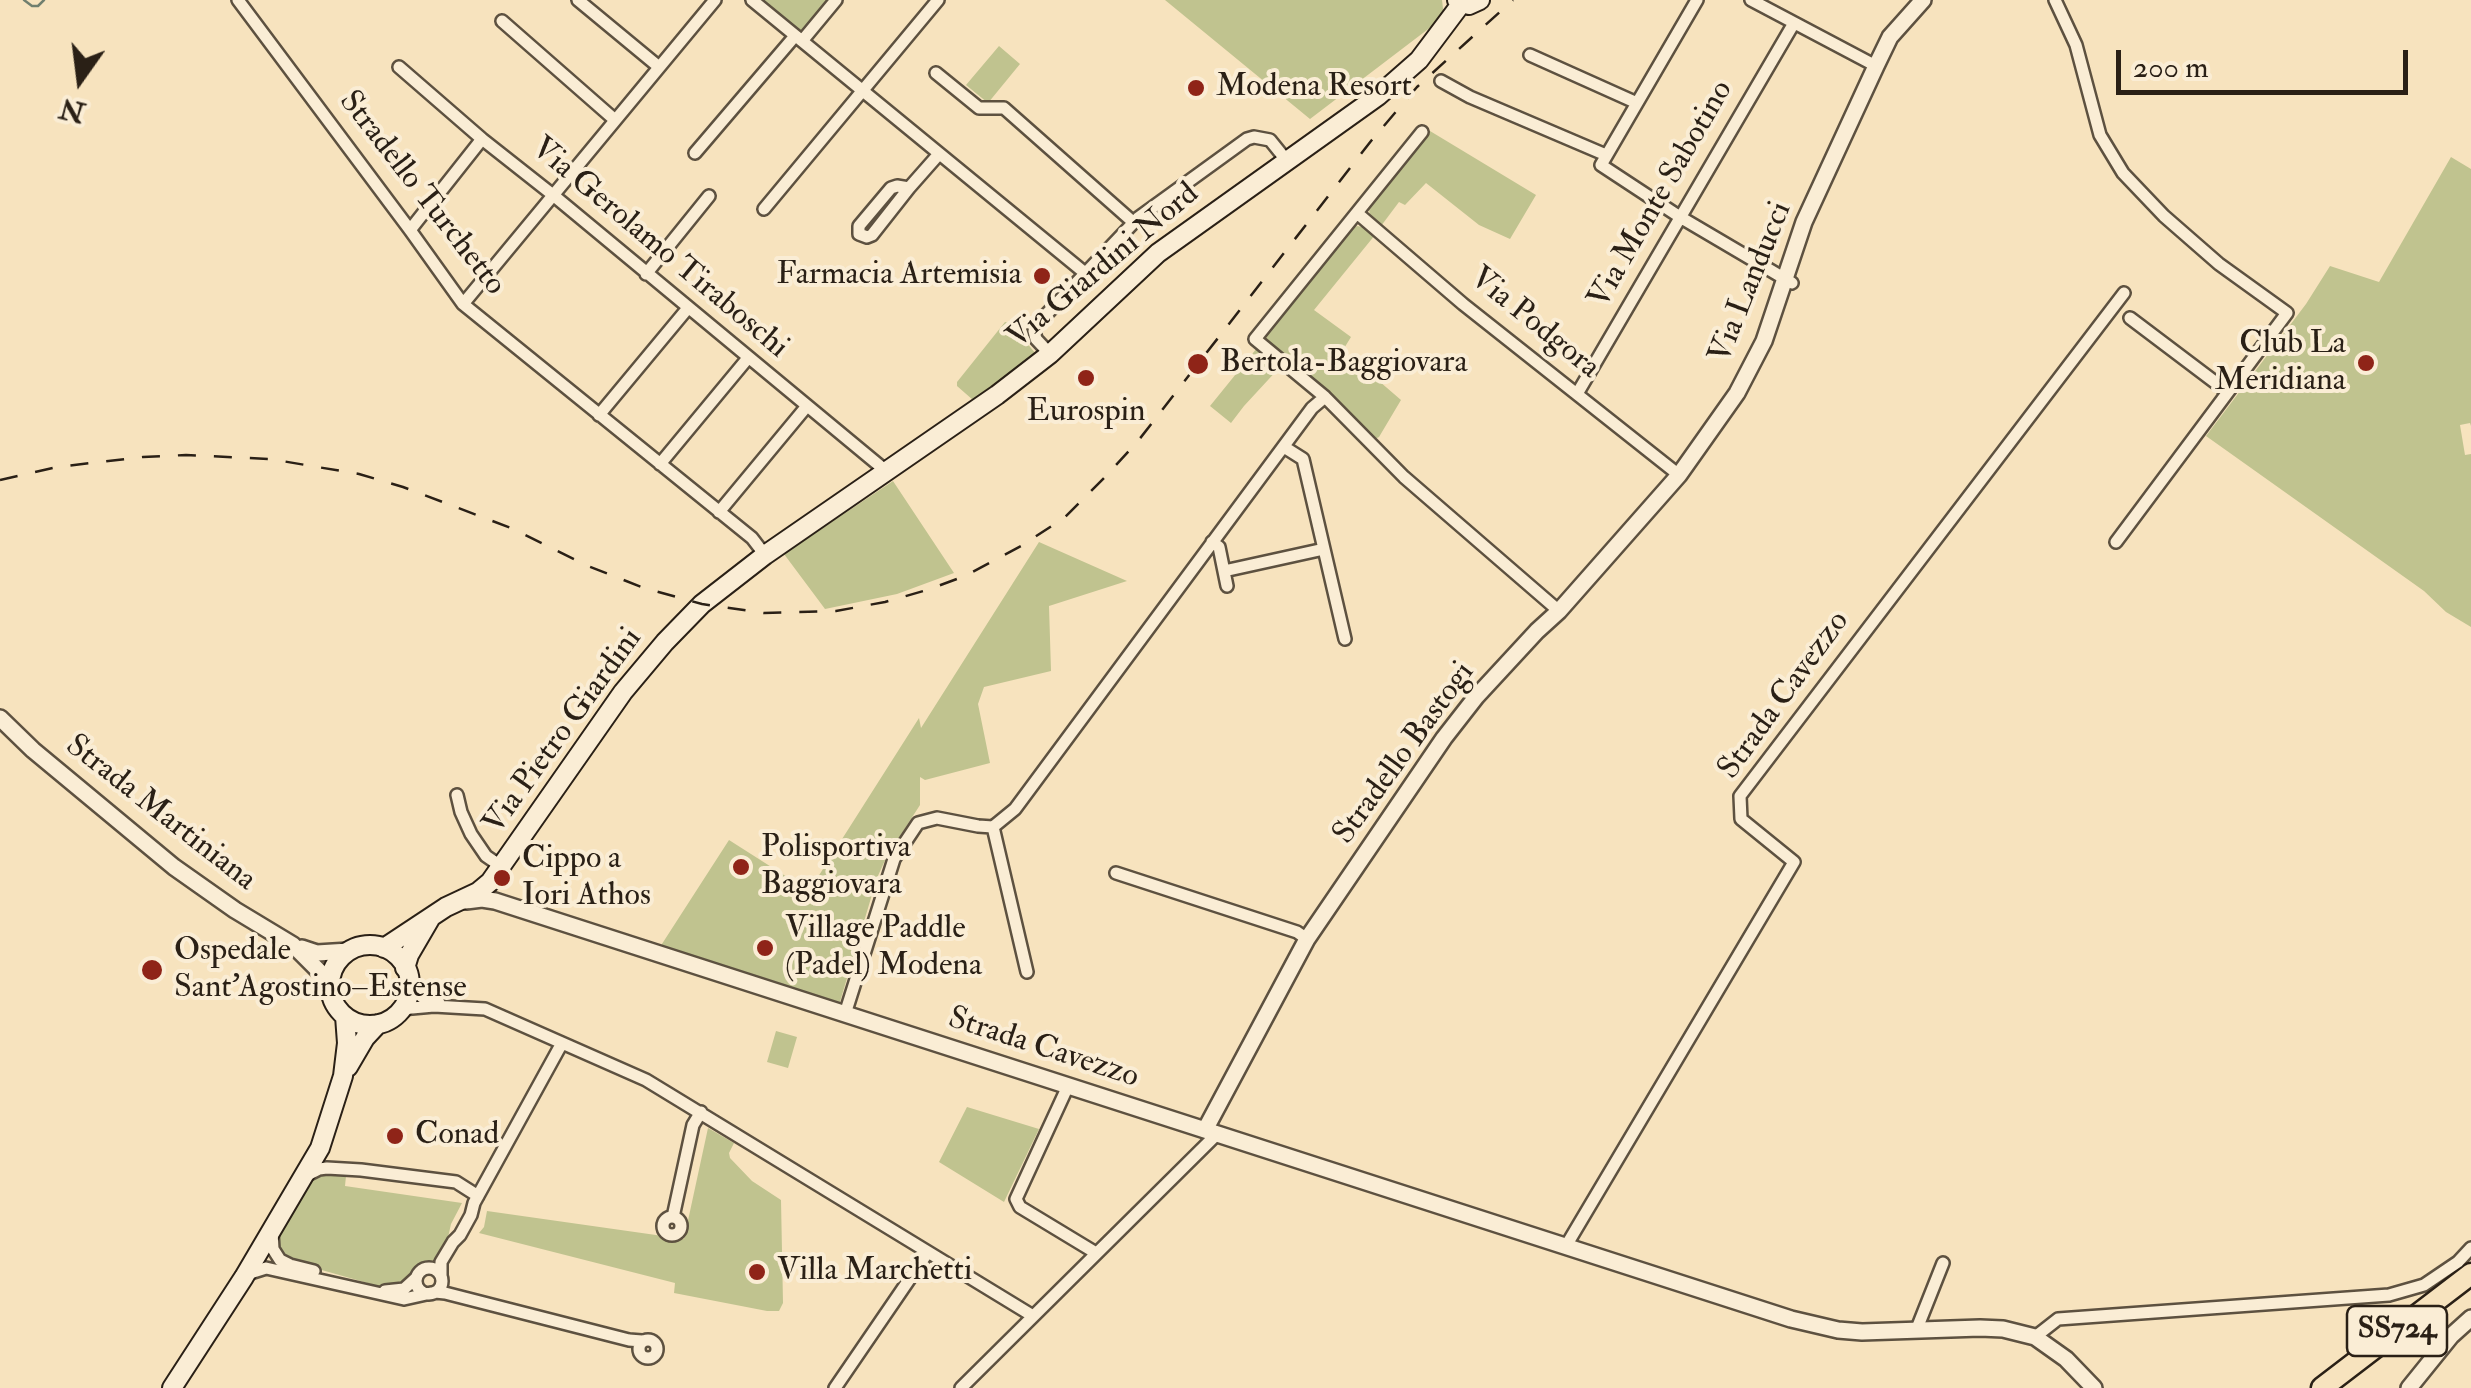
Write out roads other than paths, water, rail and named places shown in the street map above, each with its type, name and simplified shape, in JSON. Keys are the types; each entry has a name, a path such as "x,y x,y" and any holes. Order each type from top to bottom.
{"highway":[{"name":"SS724","path":"2322,1388 2471,1274"},
{"name":"SS724","path":"2344,1388 2471,1290"}],"main road":[{"name":"Via Giardini Nord","path":"765,555 969,416 1050,354 1158,253 1378,96 1419,60 1466,1"},
{"name":"Via Pietro Giardini","path":"349,951 370,945 384,948 490,882 612,706 665,642 702,604 765,555"},
{"path":"349,951 336,964 330,982 331,995 345,1016 363,1024 378,1024 402,1009 408,995 410,954 433,915"},
{"path":"384,948 396,955 407,974"},
{"path":"172,1388 244,1277 320,1148 343,1076 345,1016"},
{"path":"343,1076 378,1024"}],"street":[{"name":"Stradello Turchetto","path":"238,0 463,304 752,538 765,555"},
{"path":"578,0 659,67"},
{"path":"463,304 715,0"},
{"path":"752,0 1085,272"},
{"path":"695,153 836,0"},
{"path":"764,209 938,0"},
{"path":"1604,160 1696,0"},
{"path":"1751,0 1876,66"},
{"name":"Via Landucci","path":"1559,611 1679,475 1737,393 1757,357 1788,281 1804,222 1876,66 1890,38 1923,0"},
{"path":"2055,0 2076,45 2100,135 2123,172 2164,216 2219,264 2287,312 2116,542"},
{"path":"502,22 614,120"},
{"name":"Via Monte Sabotino","path":"1577,394 1794,23"},
{"path":"1530,55 1637,103"},
{"name":"Via Gerolamo Tiraboschi","path":"399,67 886,471"},
{"path":"936,73 978,108 1004,108 1133,222"},
{"path":"1441,81 1604,160 1680,218 1788,281"},
{"path":"1422,132 1255,338 1325,397 1404,477 1559,611"},
{"path":"1050,354 1034,331 1133,222 1247,138 1270,140 1288,160"},
{"path":"410,230 482,139"},
{"path":"909,188 891,188 859,226 860,234 872,235 940,154"},
{"path":"646,274 709,196"},
{"name":"Via Podgora","path":"1357,213 1463,304 1679,475"},
{"name":"Strada Cavezzo","path":"1566,1246 1794,862 1741,819 1740,796 2124,293"},
{"path":"599,415 688,308"},
{"path":"2130,318 2228,392"},
{"path":"660,464 748,358"},
{"path":"845,1014 894,858 918,823 937,818 993,826 1015,809 1312,408 1325,397"},
{"path":"719,512 807,406"},
{"path":"1284,447 1303,459 1345,639"},
{"path":"1212,542 1219,547 1227,586"},
{"path":"1224,571 1324,549"},
{"name":"Stradello Bastogi","path":"1211,1132 1307,939 1444,738 1476,698 1559,611"},
{"name":"Strada Martiniana","path":"0,718 174,867 293,945 330,982"},
{"name":"Via Pietro Giardini","path":"458,795 471,834 486,856 502,867"},
{"path":"993,826 1026,972"},
{"path":"502,867 496,890 504,904"},
{"path":"1116,873 1297,932 1307,939"},
{"name":"Strada Cavezzo","path":"457,902 482,899 504,904 1815,1325 1862,1332 2003,1329 2035,1338 2066,1360 2094,1388"},
{"name":"Strada Martiniana","path":"293,945 316,952 349,951"},
{"path":"407,974 417,993 426,1000 458,1007"},
{"path":"402,1009 486,1009 646,1080 1033,1316"},
{"path":"244,1277 266,1268 397,1299 433,1293 440,1286 438,1271 562,1042"},
{"path":"1068,1086 1016,1199 1020,1208 1096,1253"},
{"path":"673,1217 693,1125 701,1112"},
{"path":"961,1388 1211,1132"},
{"path":"302,1178 319,1169 336,1168 456,1182 476,1199"},
{"path":"272,1229 275,1253 280,1260 386,1291 404,1289 420,1272 438,1271"},
{"path":"2035,1338 2058,1318 2389,1295 2424,1285 2471,1248"},
{"path":"835,1388 928,1252"},
{"path":"1916,1331 1943,1263"},
{"path":"438,1271 454,1295"},
{"path":"416,1278 420,1290 454,1295 637,1343"},
{"path":"2409,1388 2451,1336 2471,1318"}],"waterway":[{"path":"24,0 32,6 44,0"}],"railway":[{"path":"0,480 57,467 143,457 270,459 359,474 403,487 511,528 644,588 702,604 764,613 836,611 927,590 965,576 1021,546 1064,518 1105,477 1138,441 1417,87 1513,0"}],"place":[{"name":"Modena Resort","path":"1196,88"},
{"name":"Farmacia Artemisia","path":"1042,276"},
{"name":"Club La Meridiana","path":"2366,363"},
{"name":"Bertola-Baggiovara","path":"1198,364"},
{"name":"Eurospin","path":"1086,378"},
{"name":"Polisportiva Baggiovara","path":"741,867"},
{"name":"Cippo a Iori Athos","path":"502,878"},
{"name":"Village Paddle (Padel) Modena","path":"765,948"},
{"name":"Ospedale Sant’Agostino–Estense","path":"152,970"},
{"name":"Conad","path":"395,1136"},
{"name":"Villa Marchetti","path":"757,1272"}]}
